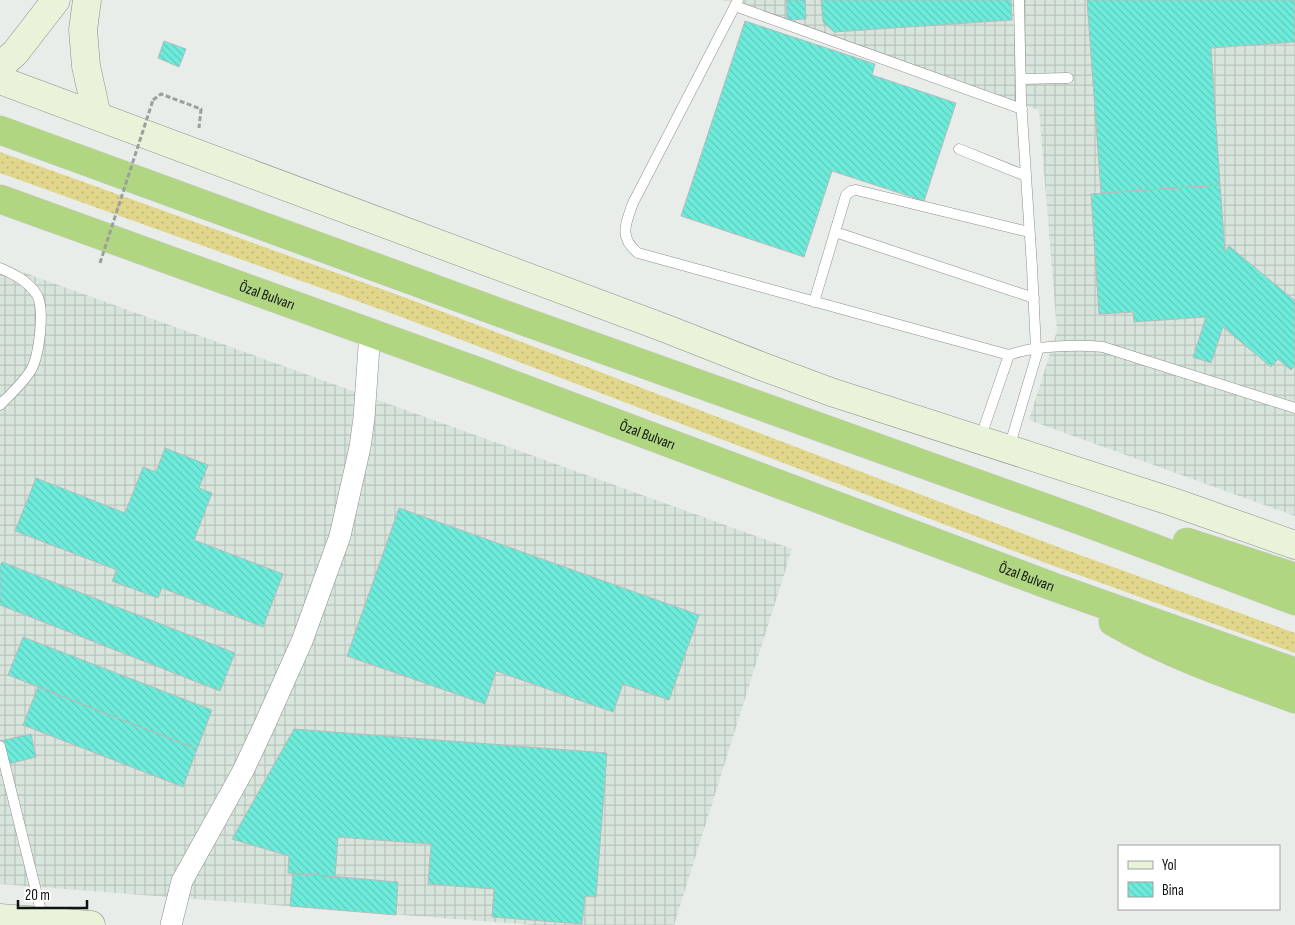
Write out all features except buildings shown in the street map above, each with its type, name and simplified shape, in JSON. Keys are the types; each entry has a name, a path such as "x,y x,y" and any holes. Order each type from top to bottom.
{"highway":[{"path":"0,130 1082,521 1295,602"},
{"name":"Özal Bulvarı","path":"0,198 370,332 1054,587 1295,672"},
{"path":"1082,521 1136,526 1295,576"},
{"path":"1054,587 1139,637 1295,699"}],"street":[{"path":"0,66 15,53 56,0"},
{"path":"87,0 83,30 84,48 97,116"},
{"path":"0,80 667,328 831,392 1174,502 1295,545"},
{"path":"171,925 182,881 243,771 266,724 302,641 340,536 363,428 370,332"},
{"path":"0,918 91,925"}],"lane":[{"path":"1009,449 1037,350 1022,109 1019,0"},
{"path":"1022,109 737,3 633,203 624,228 625,237 629,246 638,253 1009,356 1037,350 1079,345 1103,348 1295,408"},
{"path":"1021,79 1068,78"},
{"path":"958,149 1026,176"},
{"path":"814,302 846,195 851,191 856,190 1029,232"},
{"path":"835,232 1034,298"},
{"path":"0,268 14,274 30,286 38,297 40,312 37,358 30,372 0,404"},
{"path":"980,440 1009,356"},
{"path":"0,746 43,921"}],"path":[{"path":"100,263 153,100 161,94 201,109 196,153"}],"shaded area":[{"path":"723,0 1295,0 1295,516 1029,420 1057,331 1039,110"},
{"path":"0,152 409,299 1058,547 1295,633 1295,653 1043,562 396,315 0,173"},
{"path":"0,264 792,549 674,925 533,925 0,884"}]}
